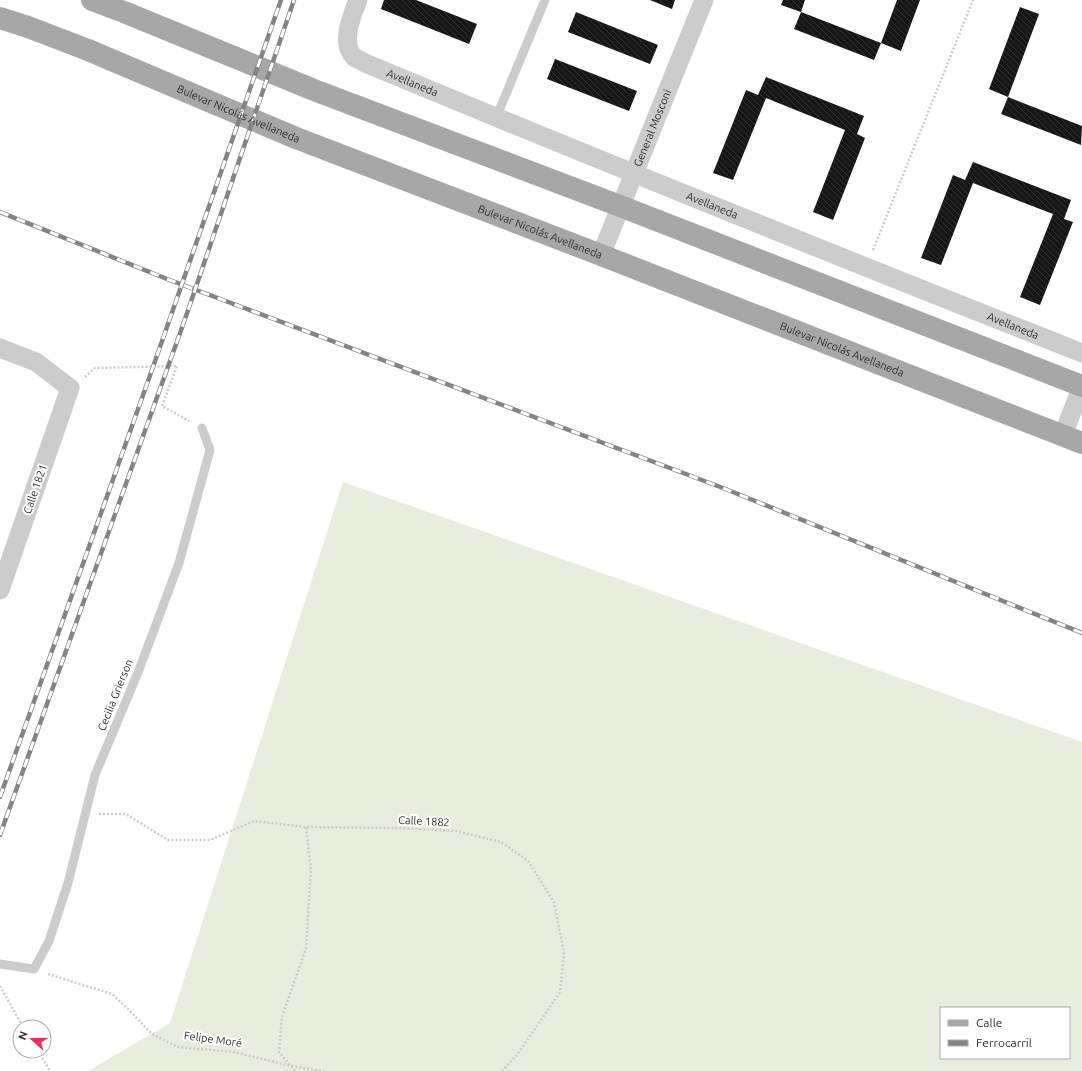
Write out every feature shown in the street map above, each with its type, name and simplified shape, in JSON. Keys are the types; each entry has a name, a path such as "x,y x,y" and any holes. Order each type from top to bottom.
{"main road":[{"path":"92,0 126,6 314,90 620,206 1082,386"},
{"name":"Bulevar Nicolás Avellaneda","path":"0,18 88,50 296,138 1072,439"}],"street":[{"name":"Avellaneda","path":"358,0 347,36 348,48 354,56 365,63 496,118 1082,352"},
{"name":"General Mosconi","path":"600,255 704,0"},
{"path":"0,348 36,362 70,388"},
{"path":"1072,439 1082,386"},
{"name":"Calle 1821","path":"0,590 6,555 70,388"}],"lane":[{"path":"496,118 545,0"},
{"name":"Cecilia Grierson","path":"34,969 49,942 68,883 95,775 139,670 179,564 210,450 202,428"},
{"path":"0,964 34,969"}],"path":[{"path":"866,267 973,0"},
{"path":"70,388 95,368 177,366 162,406 202,428"},
{"name":"Calle 1882","path":"85,814 126,814 168,840 210,840 254,821 306,827 398,828 456,831 501,842 528,861 554,902 564,953 560,992 517,1055 502,1071"},
{"path":"295,1071 279,1052 282,1017 306,948 311,869 306,827"},
{"name":"Felipe Moré","path":"34,969 112,994 152,1034 178,1047 234,1052 291,1066 324,1071"},
{"path":"0,986 19,1019"},
{"path":"43,1059 50,1071"}],"green space":[{"path":"343,482 1082,742 1082,1071 88,1071 170,1023"}],"building":[{"path":"384,0 416,0 477,24 469,44 381,9"},
{"path":"650,0 675,0 672,9"},
{"path":"783,0 805,0 801,12 781,5"},
{"path":"897,0 920,0 901,51 881,43"},
{"path":"1020,7 1039,14 1008,97 989,89"},
{"path":"576,12 658,45 650,64 568,32"},
{"path":"801,12 881,43 874,60 794,29"},
{"path":"555,59 637,91 629,111 547,79"},
{"path":"766,77 864,116 857,134 865,138 833,220 813,212 845,130 766,98 733,180 713,173 746,90 758,95"},
{"path":"1008,97 1082,126 1081,145 1001,114"},
{"path":"973,162 1071,200 1064,219 1073,222 1040,305 1020,297 1053,214 973,183 941,265 921,258 953,175 965,180"}],"railway":[{"path":"0,797 153,367 281,0"},
{"path":"0,835 184,322 294,0"},
{"path":"0,212 167,279 723,488 1082,633"}]}
